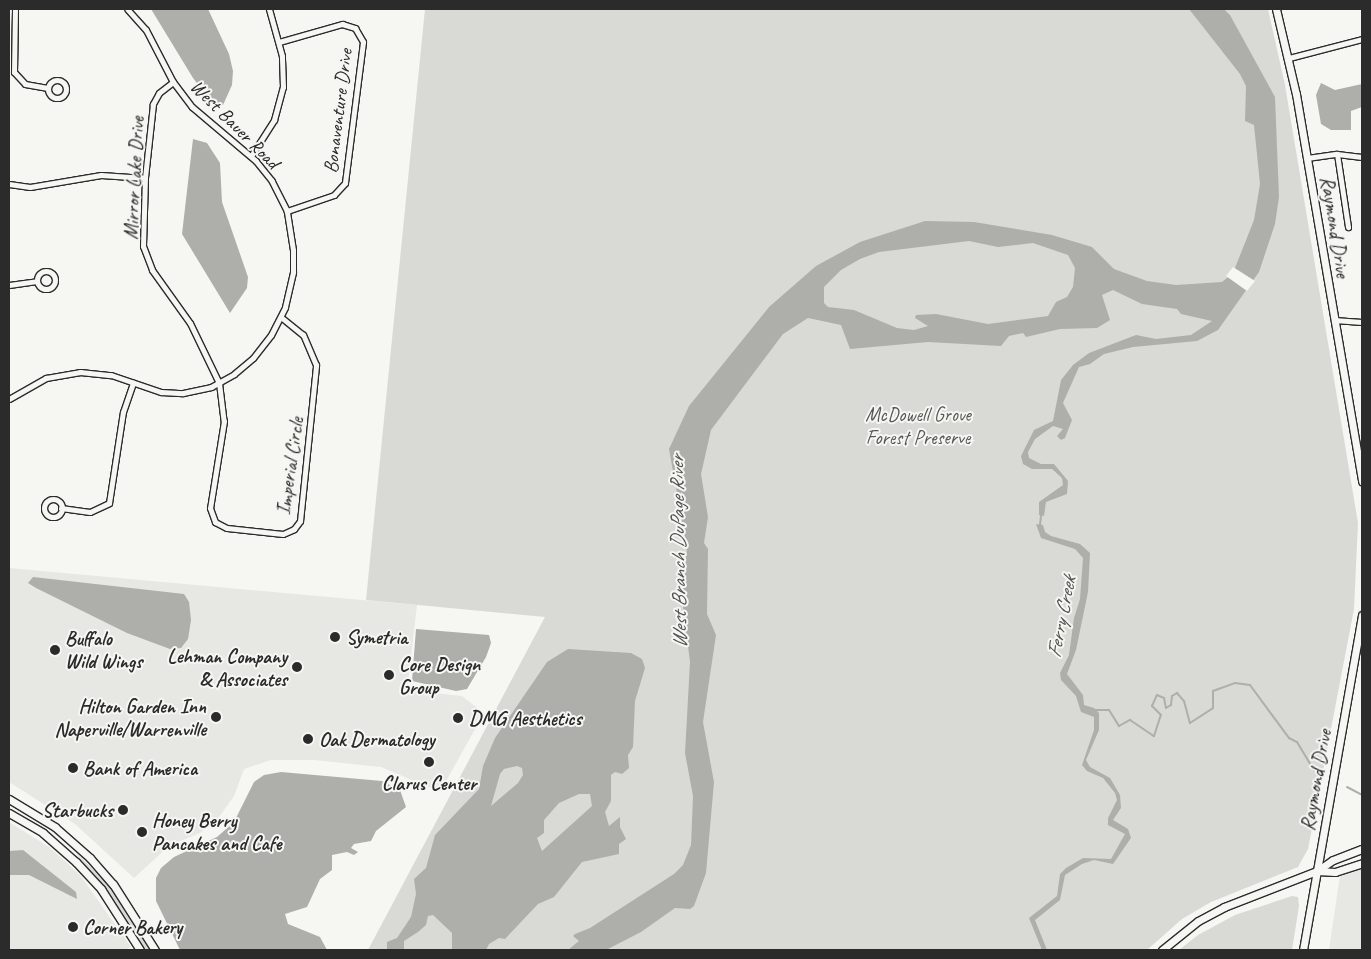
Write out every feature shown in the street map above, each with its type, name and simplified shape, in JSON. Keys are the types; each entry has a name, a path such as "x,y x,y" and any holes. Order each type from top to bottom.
{"street":[{"path":"15,9 14,72 25,84 48,88"},
{"name":"West Bauer Road","path":"9,399 30,385 63,374 93,372 161,392 183,393 219,383 253,358 281,317 293,272 293,250 287,211 272,181 251,156 206,122 173,82 146,30 127,9"},
{"path":"251,156 270,128 280,100 283,72 279,42 269,9"},
{"name":"Raymond Drive","path":"1276,9 1289,58 1362,481"},
{"name":"Bonaventure Drive","path":"279,42 342,24 355,28 363,42 345,183 334,195 287,211"},
{"path":"1289,58 1362,39"},
{"name":"Mirror Lake Drive","path":"173,82 159,93 153,104 145,178 142,231 146,258 155,275 199,339 219,383"},
{"path":"1307,158 1337,154 1362,157"},
{"path":"1337,154 1348,227"},
{"path":"9,184 30,187 101,175 145,178"},
{"path":"9,286 37,281"},
{"name":"Imperial Circle","path":"219,383 224,413 211,490 211,515 218,524 227,528 277,534 291,531 298,524 302,511 317,374 309,344 298,329 281,317"},
{"path":"1334,320 1362,322"},
{"path":"61,508 95,511 111,500 123,412 133,383"},
{"name":"Raymond Drive","path":"1303,950 1362,615"},
{"path":"9,799 49,822 90,858 112,884 155,950"},
{"path":"9,813 43,833 76,862 100,889 140,950"},
{"path":"1162,950 1198,922 1224,907 1317,872 1333,860 1362,850"},
{"path":"1317,872 1335,872 1362,863"}],"shaded area":[{"path":"151,9 208,9 229,54 233,71 232,85 223,105 214,106 193,78"},
{"path":"1189,9 1224,9 1230,15 1275,97 1279,197 1275,224 1259,272 1218,330 1197,341 1133,347 1104,354 1090,364 1079,367 1063,403 1072,420 1065,438 1061,440 1057,436 1063,429 1053,426 1035,439 1028,452 1029,458 1041,464 1054,464 1068,481 1067,494 1046,502 1044,516 1039,515 1039,502 1063,485 1062,478 1052,469 1032,469 1023,464 1021,456 1034,430 1053,421 1061,380 1073,365 1089,353 1136,335 1156,339 1191,335 1212,321 1181,314 1177,309 1142,304 1113,290 1102,295 1110,320 1097,328 1060,329 1026,337 1023,333 1009,336 1001,346 928,342 850,349 841,325 808,318 783,334 711,430 701,474 708,517 704,543 708,549 707,614 716,635 703,722 714,782 706,873 694,906 690,909 675,908 641,932 606,950 568,950 579,941 573,936 575,934 590,928 674,874 683,865 691,845 693,796 685,753 690,662 682,599 687,548 669,449 689,406 769,307 816,266 860,242 925,221 974,222 1052,235 1092,247 1114,269 1147,281 1176,285 1222,282 1233,273 1254,220 1260,184 1254,125 1245,121 1246,86 1240,74","holes":["969,241 998,247 1033,243 1068,255 1075,268 1073,287 1067,297 1056,302 1048,316 988,324 936,314 916,315 915,318 928,326 914,330 897,328 854,310 828,307 824,303 824,287 841,270 860,259 879,252"]},
{"path":"1321,83 1335,90 1362,84 1362,107 1351,111 1351,130 1331,130 1321,124 1316,95"},
{"path":"193,139 207,143 220,163 222,202 248,277 247,288 230,313 182,234"},
{"path":"1036,524 1043,525 1045,532 1051,536 1080,544 1090,553 1088,592 1076,650 1067,674 1083,695 1084,705 1094,708 1099,713 1099,730 1086,760 1090,767 1110,778 1120,795 1121,808 1113,820 1128,829 1131,838 1113,864 1094,860 1082,864 1065,875 1060,900 1035,920 1047,950 1042,950 1029,918 1057,896 1060,874 1066,868 1083,858 1111,859 1125,834 1108,825 1108,818 1117,800 1115,793 1103,778 1087,771 1082,765 1094,730 1094,717 1081,712 1076,696 1061,680 1060,673 1069,655 1074,618 1080,599 1083,558 1075,549 1041,538"},
{"path":"9,568 417,605 407,690 462,696 484,713 440,792 381,767 314,760 271,760 244,769 234,796 219,817 200,833 170,845 134,878 75,824 9,782"},
{"path":"33,577 184,594 189,602 191,620 188,639 181,648 170,649 127,633 36,588 28,583"},
{"path":"416,629 489,635 491,643 486,657 467,689 456,691 412,681"},
{"path":"568,649 631,653 642,659 645,668 635,701 633,747 628,755 629,768 622,774 615,772 611,775 611,801 605,812 609,826 620,817 620,827 626,839 619,844 619,854 582,862 554,897 538,904 505,939 499,938 489,944 486,950 452,950 452,933 433,915 428,916 426,925 404,941 404,950 387,950 387,942 397,938 411,917 416,894 414,879 426,868 435,835 479,789 483,766 495,738 547,662","holes":["517,766 522,768 523,775 518,783 491,806 500,774 504,769","579,794 590,794 592,806 542,851 537,838 544,833 544,820 559,803"]},
{"path":"281,772 382,781 400,790 406,807 376,831 371,841 354,844 351,848 358,852 354,855 347,852 332,855 332,870 320,879 307,907 285,914 288,924 320,937 327,950 180,950 156,901 156,878 161,868 174,857 217,837 234,822 254,782 264,775"},
{"path":"9,822 49,847 80,875 131,947 125,950 9,950"},
{"path":"23,850 76,892 77,899 29,875 9,875 9,851"},
{"path":"1362,867 1362,950 1329,950 1340,875"}],"green space":[{"name":"McDowell Grove Forest Preserve","path":"425,9 1268,9 1285,85 1358,523 1354,609 1308,849 1298,867 1211,902 1182,919 1147,950 368,950 545,617 366,600"},
{"path":"74,851 109,885 151,950 145,950 105,888"},
{"path":"1292,896 1298,897 1299,906 1292,950 1179,950 1198,935 1235,915"}],"pier":[{"path":"1233,267 1255,281 1247,291 1226,276"}],"waterway":[{"name":"Ferry Creek","path":"1040,525 1041,515"},
{"path":"1095,710 1109,710 1119,726 1130,720 1154,736 1161,715 1152,706 1157,695 1164,698 1166,708 1171,705 1172,696 1177,693 1184,701 1190,723 1213,708 1213,691 1235,683 1250,685 1289,738 1297,742 1314,770"},
{"path":"1347,787 1362,795"}],"place":[{"name":"Symetria","path":"335,637"},
{"name":"Buffalo Wild Wings","path":"55,650"},
{"name":"Lehman Company & Associates","path":"297,667"},
{"name":"Core Design Group","path":"389,675"},
{"name":"Hilton Garden Inn Naperville/Warrenville","path":"216,717"},
{"name":"DMG Aesthetics","path":"458,718"},
{"name":"Oak Dermatology","path":"308,739"},
{"name":"Clarus Center","path":"429,762"},
{"name":"Bank of America","path":"73,768"},
{"name":"Starbucks","path":"123,810"},
{"name":"Honey Berry Pancakes and Cafe","path":"142,832"},
{"name":"Corner Bakery","path":"73,927"}],"water label":[{"name":"West Branch DuPage River","path":"678,552"}]}
